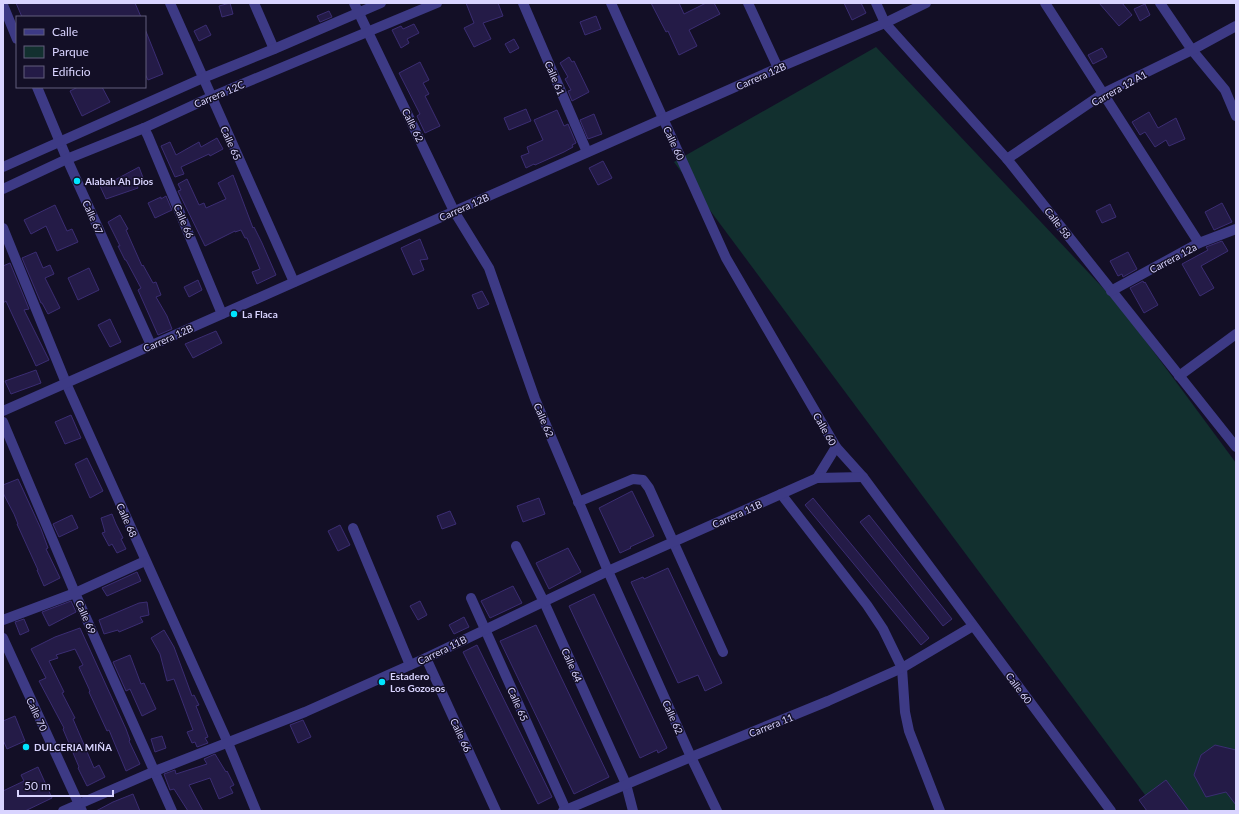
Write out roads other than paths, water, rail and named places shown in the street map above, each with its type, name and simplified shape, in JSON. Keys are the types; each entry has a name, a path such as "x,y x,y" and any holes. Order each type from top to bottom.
{"street":[{"name":"Calle 65","path":"170,3 294,282"},
{"path":"254,3 274,49"},
{"name":"Carrera 12C","path":"3,167 203,78 274,49 356,7 381,3"},
{"name":"Carrera 12C","path":"3,189 67,160 144,128 211,97 437,3"},
{"name":"Calle 61","path":"523,3 587,152"},
{"name":"Calle 60","path":"611,3 726,258 836,447 863,477 1111,811"},
{"path":"748,3 778,68"},
{"name":"Calle 58","path":"876,3 885,23 1008,159 1179,376 1235,443"},
{"name":"Carrera 12B","path":"3,411 587,152 778,68 885,23 926,3"},
{"path":"1045,3 1199,243"},
{"path":"1160,3 1192,50 1225,90 1236,116"},
{"path":"3,6 16,37"},
{"name":"Calle 62","path":"356,7 454,211 489,268 535,399 578,502 691,757 718,811"},
{"name":"Carrera 12 A1","path":"1008,159 1104,93 1192,50 1236,26"},
{"name":"Calle 67","path":"37,88 67,160 151,345"},
{"name":"Calle 66","path":"144,128 222,314"},
{"name":"Calle 68","path":"3,228 66,383 228,743 256,811"},
{"name":"Carrera 12a","path":"1111,290 1199,243 1236,229"},
{"path":"1179,376 1236,334"},
{"name":"Calle 69","path":"3,422 75,593 172,811"},
{"path":"817,478 836,447"},
{"name":"Carrera 11B","path":"63,811 80,807 155,771 305,712 426,658 608,571 817,478 863,477"},
{"path":"578,502 633,479 643,480 649,488 723,652"},
{"path":"781,494 867,605 883,629 902,668 905,712 909,731 940,811"},
{"path":"353,528 410,665"},
{"name":"Calle 64","path":"516,546 544,602 626,784 633,811"},
{"path":"3,620 75,593 146,562"},
{"name":"Calle 65","path":"471,598 564,810"},
{"name":"Carrera 11","path":"564,810 828,702 902,668 973,626"},
{"name":"Calle 70","path":"3,638 80,807"},
{"name":"Calle 66","path":"426,658 496,811"}],"place":[{"name":"Alabah Ah Dios","path":"77,181"},
{"name":"La Flaca","path":"234,314"},
{"name":"Estadero Los Gozosos","path":"382,682"},
{"name":"DULCERIA MIÑA","path":"26,747"}]}
